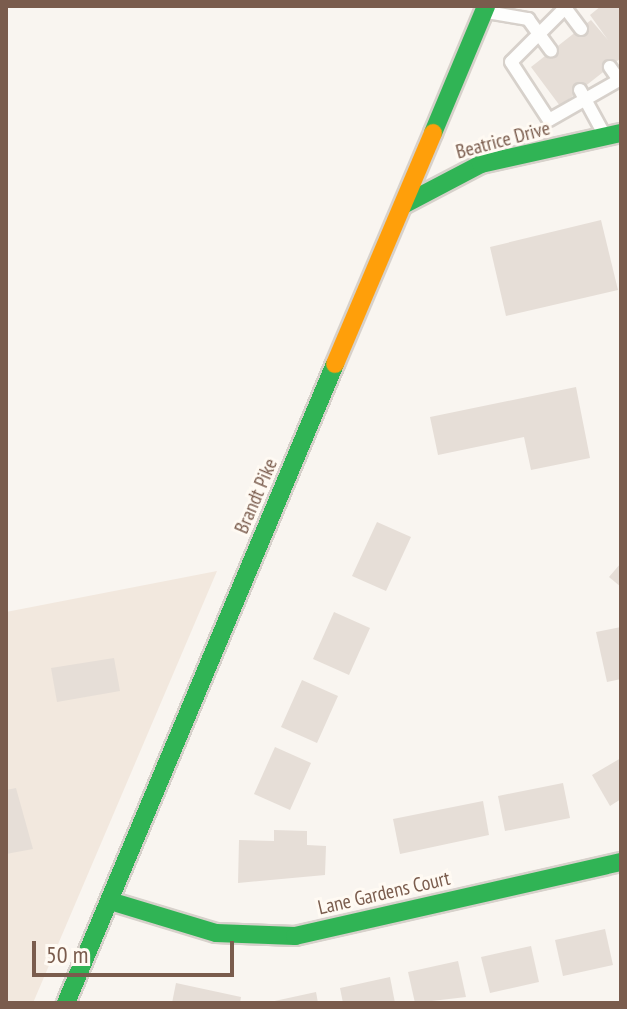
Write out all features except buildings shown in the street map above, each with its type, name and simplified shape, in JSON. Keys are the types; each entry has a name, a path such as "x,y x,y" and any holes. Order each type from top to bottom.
{"main road":[{"name":"Brandt Pike","path":"66,1003 485,9"},
{"name":"Beatrice Drive","path":"403,205 481,164 613,135"},
{"name":"Lane Gardens Court","path":"110,901 216,933 295,936 621,862"}],"lane":[{"path":"581,29 565,8 511,62 549,120 584,95 619,80 610,67"},
{"path":"485,9 528,19 551,51"},
{"path":"584,95 613,135"}],"shaded area":[{"path":"217,571 33,1003 6,1003 6,612"}],"traffic: fast":[{"path":"433,133 486,6"},
{"path":"403,205 481,164 621,133"},
{"path":"66,1003 335,364"},
{"path":"110,901 216,933 295,936 621,862"}],"traffic: slow":[{"path":"335,364 433,133"}]}
